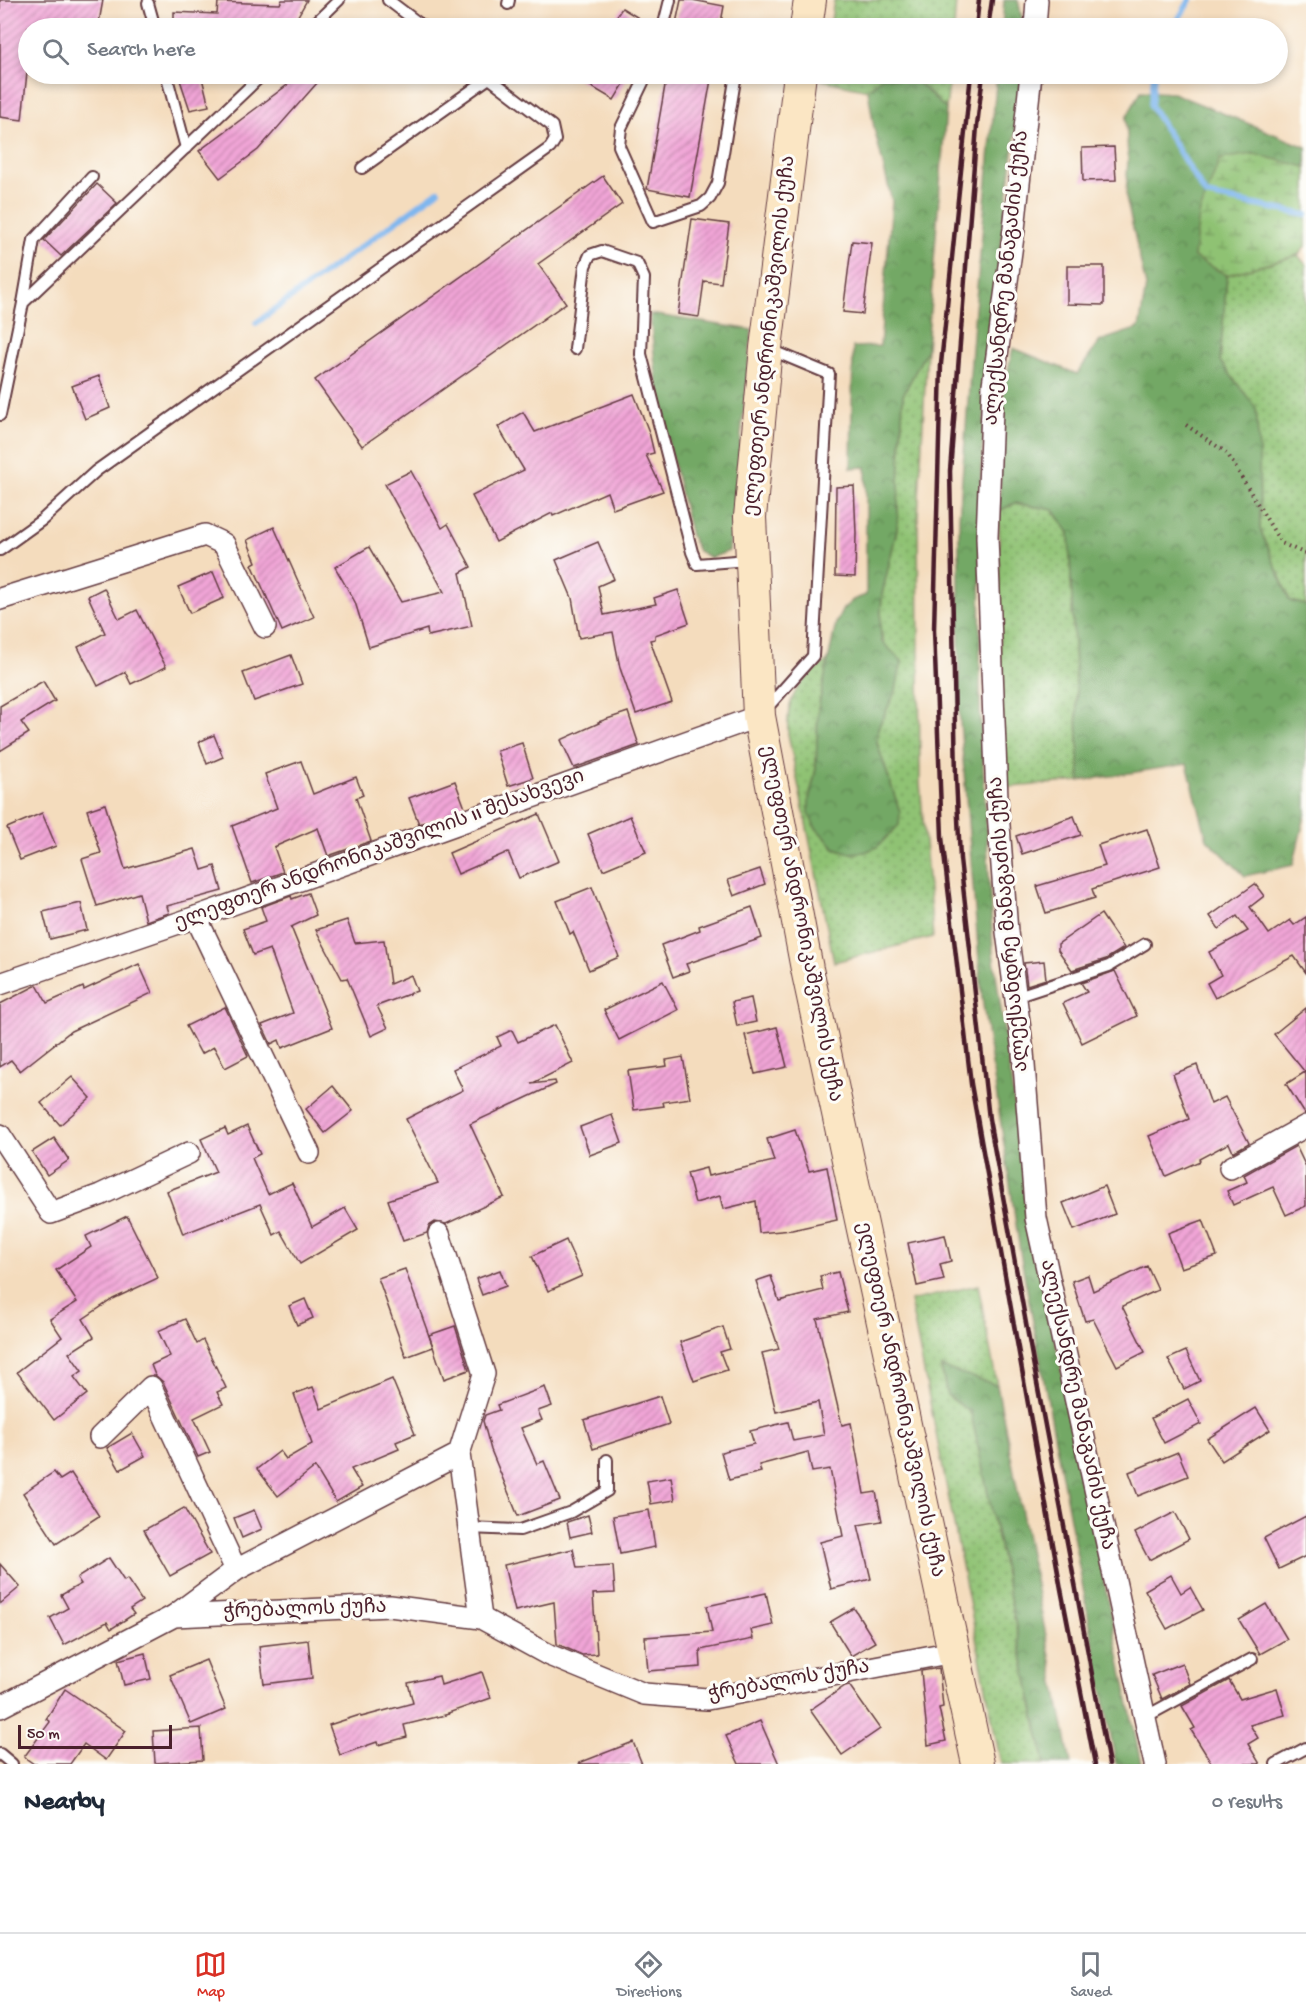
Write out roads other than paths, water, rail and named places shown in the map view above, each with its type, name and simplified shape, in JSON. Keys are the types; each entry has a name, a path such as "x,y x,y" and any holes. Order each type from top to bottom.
{"main road":[{"path":"807,18 810,0"},
{"name":"ელეფთერ ანდრონიკაშვილის ქუჩა","path":"799,84 766,348 750,517 759,716 807,969 978,1764"}],"street":[{"path":"1036,18 1037,0"},
{"name":"ალექსანდრე მანაგაძის ქუჩა","path":"1030,84 1014,229 993,384 987,537 997,799 1007,932 1023,1052 1036,1218 1155,1764"},
{"path":"0,599 205,536 224,544 265,627"},
{"name":"ელეფთერ ანდრონიკაშვილის II შესახვევი","path":"0,984 196,917 759,716"},
{"path":"196,917 309,1153"},
{"path":"1230,1168 1306,1126"},
{"path":"0,1135 51,1213 100,1195 189,1153"},
{"path":"439,1233 484,1374 459,1454 481,1618"},
{"path":"100,1437 151,1387 236,1570"},
{"name":"ჭრებალოს ქუჩა","path":"0,1707 174,1616 236,1570 459,1454"},
{"name":"ჭრებალოს ქუჩა","path":"174,1616 390,1606 481,1618 549,1655 644,1694 707,1699 953,1652"}],"lane":[{"path":"320,18 339,0"},
{"path":"388,0 412,18"},
{"path":"666,18 670,0"},
{"path":"148,3 152,18"},
{"path":"169,84 186,148"},
{"path":"23,303 253,84"},
{"path":"362,168 475,84"},
{"path":"0,550 42,520 96,471 550,148 555,140 552,126 497,84"},
{"path":"642,84 621,128 619,146 653,222 701,206 710,198 718,183 734,84"},
{"path":"0,415 34,240 92,177"},
{"path":"575,349 585,266 590,255 602,251 637,263 644,278 641,354 692,552 697,564 752,559"},
{"path":"759,716 813,656 829,374 766,348"},
{"path":"1016,997 1109,966 1145,944"},
{"path":"469,1528 520,1530 572,1512 607,1491 607,1460"},
{"path":"1145,1717 1252,1659"},
{"path":"1276,1764 1306,1748"},
{"path":"0,1754 12,1764"}],"waterway":[{"path":"1179,18 1190,0"},
{"path":"1153,84 1151,106 1206,195 1306,215"},
{"path":"256,323 438,191"}],"railway":[{"path":"977,18 979,0"},
{"path":"989,18 992,0"},
{"path":"970,84 941,364 934,630 942,837 971,1084 1061,1589 1095,1764"},
{"path":"982,84 950,471 956,777 960,859 989,1119 1109,1764"}]}
